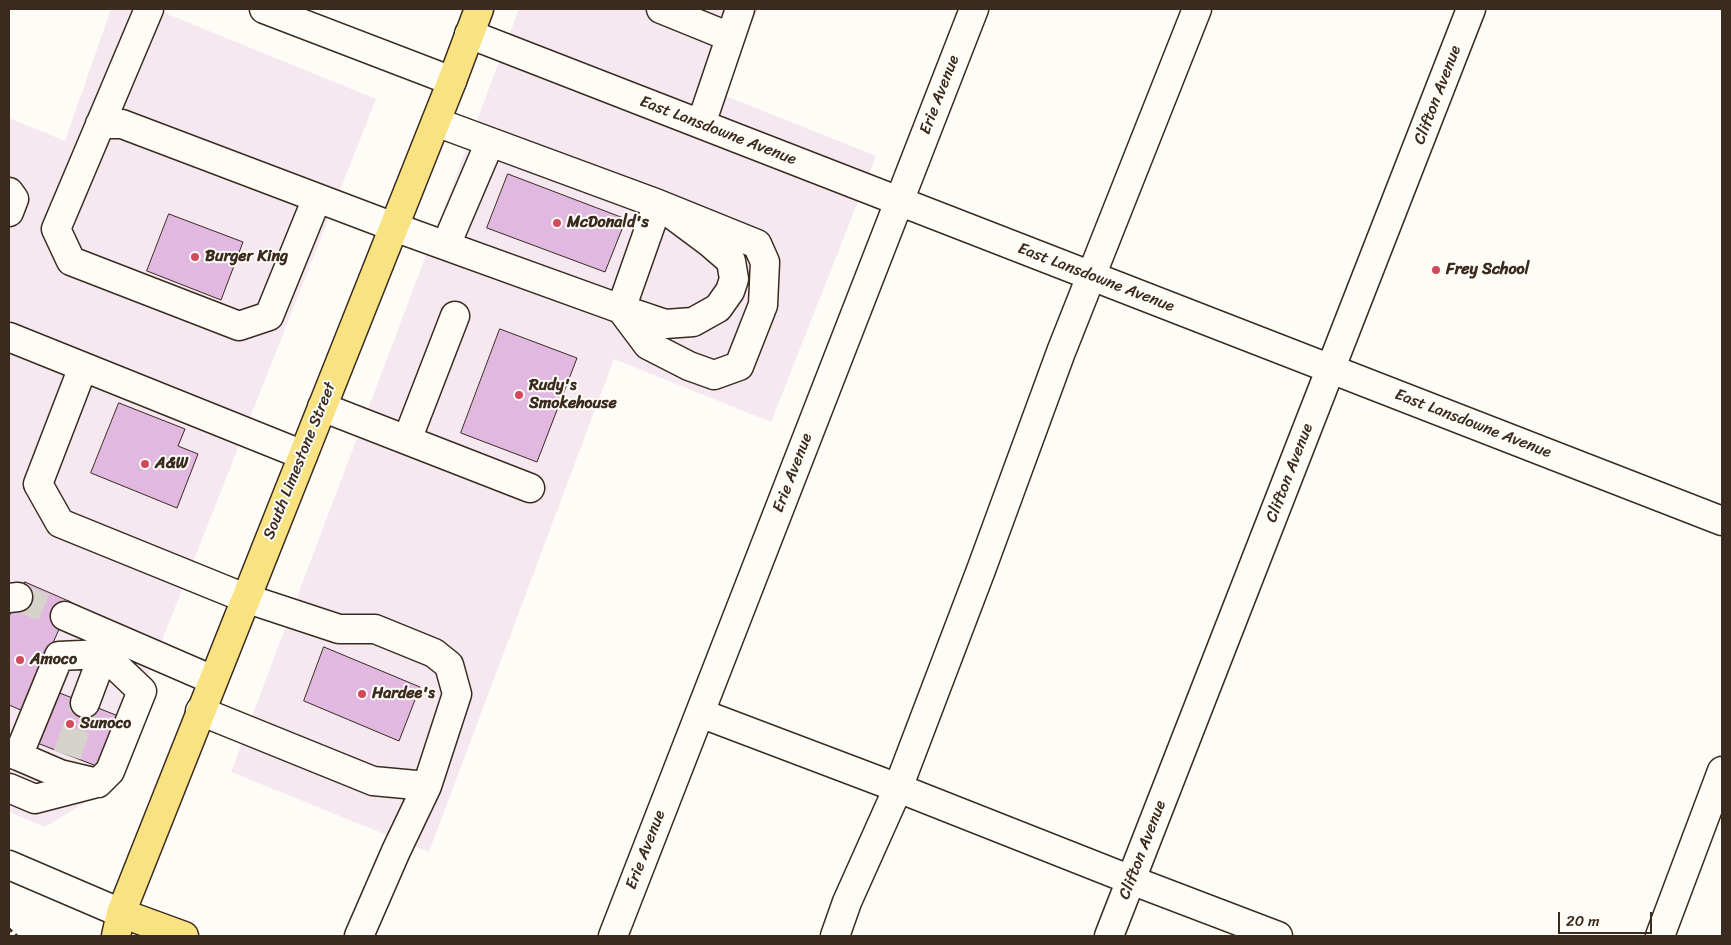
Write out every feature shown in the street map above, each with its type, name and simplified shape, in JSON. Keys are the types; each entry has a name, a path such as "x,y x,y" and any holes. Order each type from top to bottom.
{"main road":[{"name":"South Limestone Street","path":"102,936 118,924 200,711 436,122 479,9"},
{"path":"118,924 184,936"}],"street":[{"path":"149,9 56,229 71,261 239,326 269,316 317,198"},
{"path":"264,9 452,81"},
{"path":"661,9 730,37"},
{"path":"701,124 740,9"},
{"name":"Erie Avenue","path":"613,936 974,9"},
{"path":"835,936 847,902 898,788 978,579 1061,352 1197,9"},
{"name":"Clifton Avenue","path":"1109,936 1472,9"},
{"name":"East Lansdowne Avenue","path":"469,34 1722,521"},
{"path":"436,122 658,204 757,244 765,262 763,305 739,366 714,374 689,366 648,345 621,309"},
{"path":"100,124 122,124 394,227 665,324 693,322 718,308 730,292 734,279 731,261 658,204"},
{"path":"446,245 490,142"},
{"path":"9,192 14,199 9,212"},
{"path":"621,309 658,204"},
{"path":"407,440 454,316"},
{"path":"9,337 303,454"},
{"path":"83,366 38,484 60,523 246,598 339,629 375,629 434,654 449,665 457,694 427,786 396,850 359,936"},
{"path":"322,407 530,488"},
{"path":"65,616 107,645 213,680"},
{"path":"85,703 107,645"},
{"path":"98,783 63,764 13,754 59,656 107,645"},
{"path":"9,788 35,799 98,783 110,771 142,691 107,645"},
{"path":"200,711 373,781 427,786"},
{"path":"700,713 1278,936"},
{"path":"1660,936 1722,770"},
{"path":"9,865 118,924"}],"path":[{"path":"9,929 17,936"}],"shaded area":[{"path":"111,9 155,9 376,99 102,792 45,827 9,812 9,118 65,141"},
{"path":"519,9 758,9 723,95 876,156 771,422 614,359 429,852 231,772"}],"building":[{"name":"McDonald's","path":"508,174 626,219 605,272 487,228"},
{"name":"Burger King","path":"169,214 243,242 221,300 147,271"},
{"name":"Rudy's Smokehouse","path":"500,329 577,358 537,462 461,433"},
{"name":"A&W","path":"119,403 185,429 178,446 198,454 177,508 91,473"},
{"path":"25,582 71,602 23,711 9,705 9,617"},
{"name":"Hardee's","path":"324,647 420,687 399,741 304,701"},
{"path":"52,690 126,719 104,769 32,741"}],"tunnel":[{"path":"18,597 65,616"},
{"path":"67,755 85,703"}],"place":[{"name":"McDonald's","path":"557,223"},
{"name":"Burger King","path":"195,257"},
{"name":"Frey School","path":"1436,270"},
{"name":"Rudy's Smokehouse","path":"519,395"},
{"name":"A&W","path":"145,464"},
{"name":"Amoco","path":"20,660"},
{"name":"Hardee's","path":"362,694"},
{"name":"Sunoco","path":"70,724"}]}
